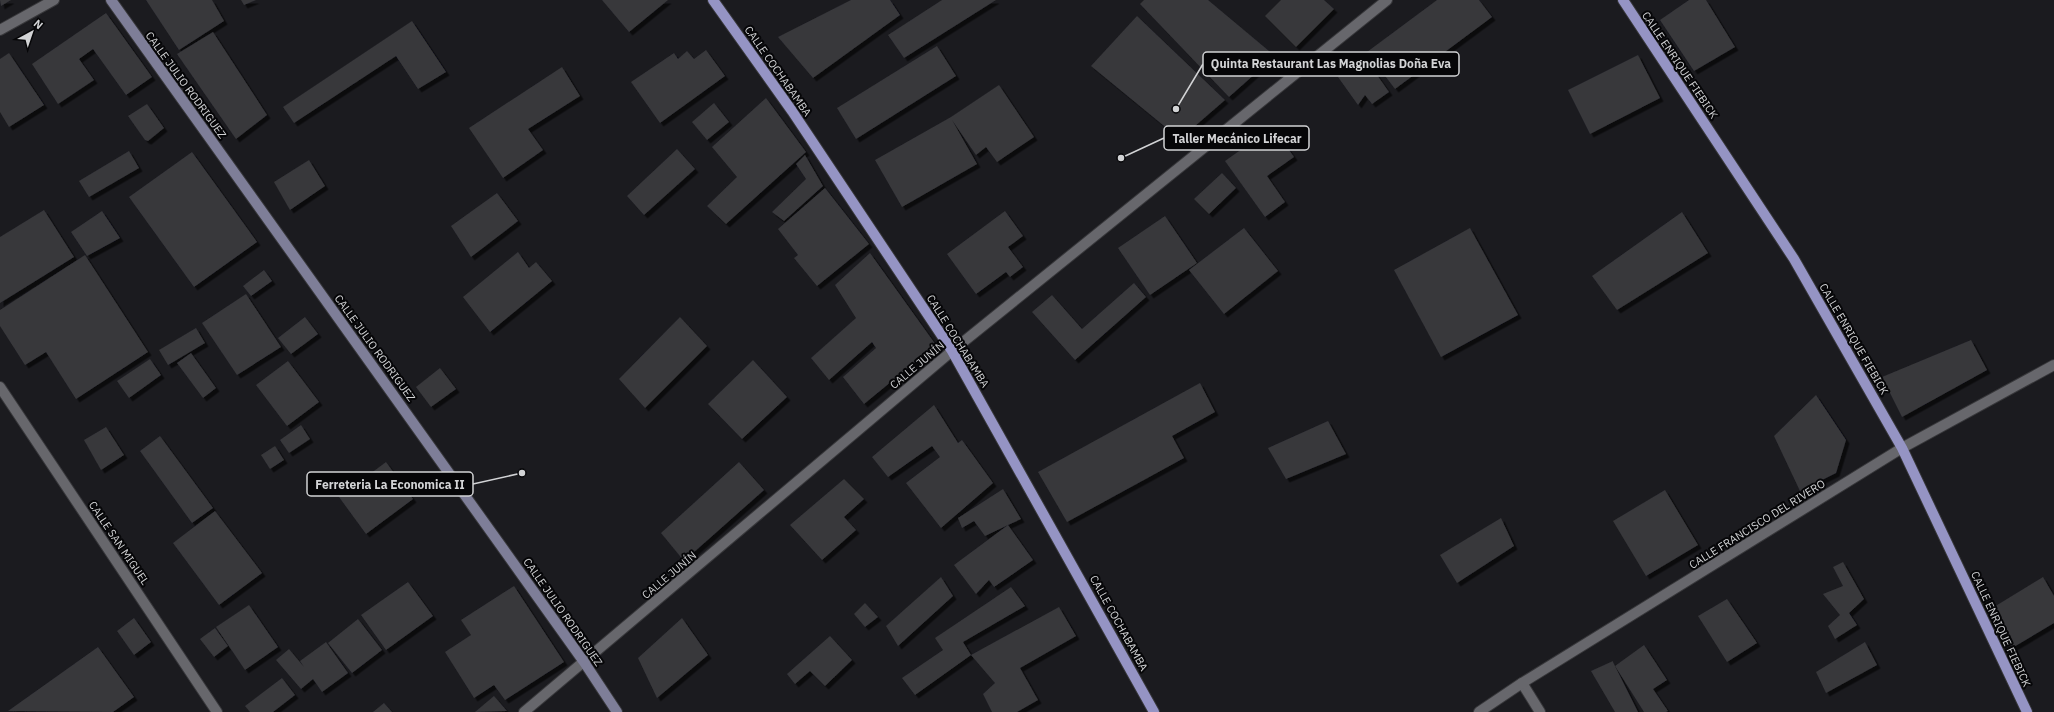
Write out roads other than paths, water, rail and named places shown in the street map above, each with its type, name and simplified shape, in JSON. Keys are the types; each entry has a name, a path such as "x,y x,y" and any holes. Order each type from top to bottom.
{"main road":[{"name":"CALLE JULIO RODRIGUEZ","path":"111,0 584,662 617,712"},
{"name":"CALLE COCHABAMBA","path":"713,0 792,111 952,351 1154,712"},
{"name":"CALLE ENRIQUE FIEBICK","path":"1623,0 1794,259 1902,448 2027,712"}],"street":[{"path":"0,30 54,0"},
{"name":"CALLE JUNÍN","path":"524,712 952,351 1387,0"},
{"name":"CALLE FRANCISCO DEL RIVERO","path":"1479,712 1522,683 1902,448 2054,366"},
{"name":"CALLE SAN MIGUEL","path":"0,387 217,712"},
{"path":"1522,683 1540,712"}],"place":[{"name":"Quinta Restaurant Las Magnolias Doña Eva","path":"1176,109"},
{"name":"Taller Mecánico Lifecar","path":"1121,158"},
{"name":"Ferreteria La Economica II","path":"522,473"}]}
